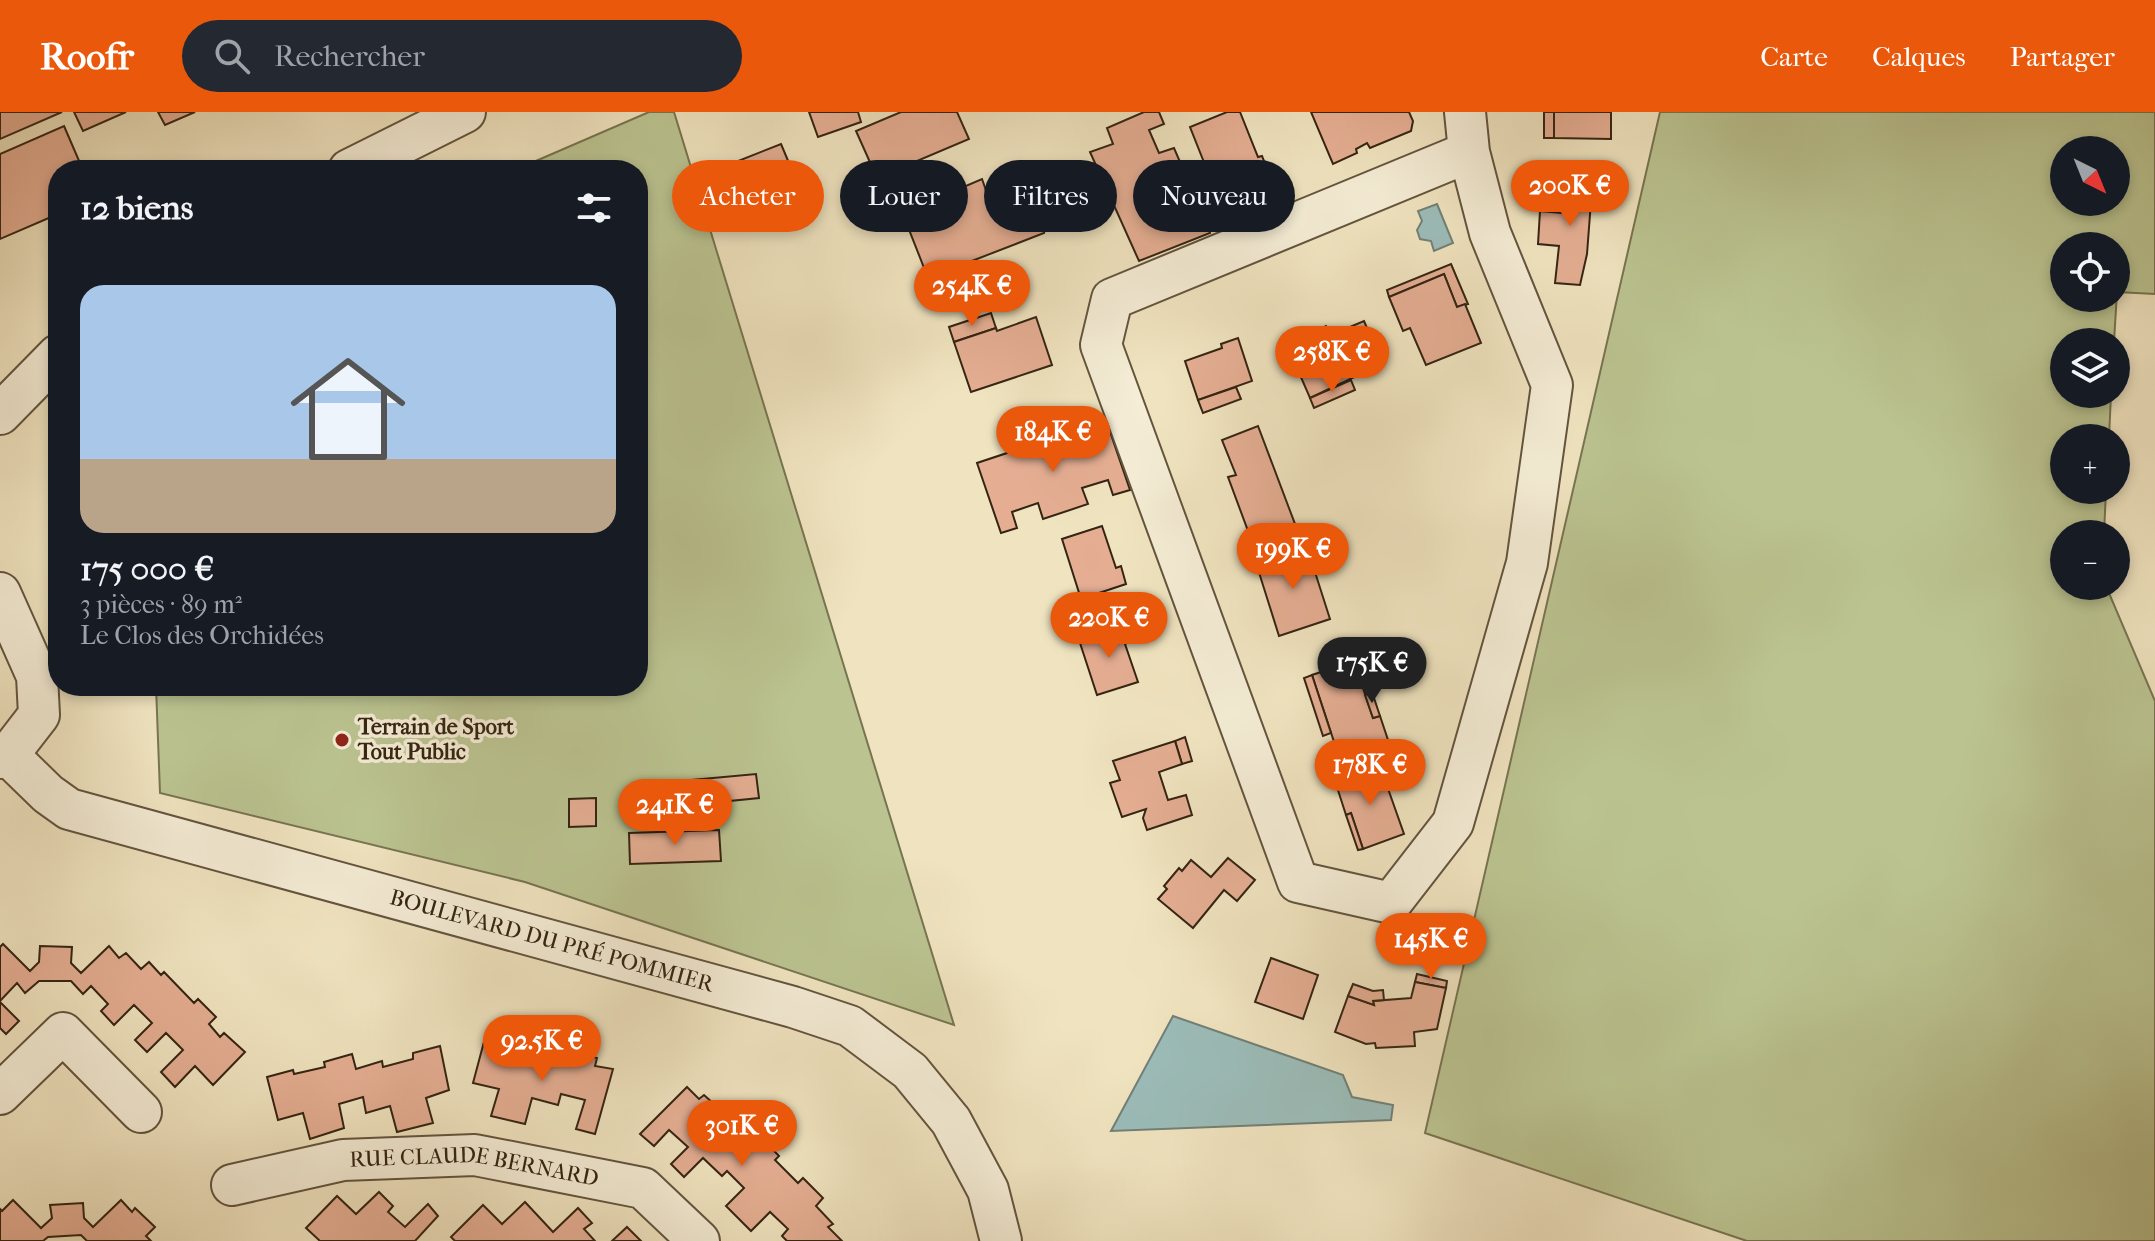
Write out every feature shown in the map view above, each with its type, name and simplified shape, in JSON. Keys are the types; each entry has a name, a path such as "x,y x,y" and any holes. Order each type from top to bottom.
{"street":[{"path":"369,160 465,112"},
{"path":"1465,112 1469,152 1490,233 1552,385 1527,563 1453,823 1391,903 1298,882 1101,345 1112,299 1469,152"},
{"path":"0,414 48,365"},
{"path":"0,593 37,676 39,715 4,756"},
{"name":"BOULEVARD DU PRÉ POMMIER","path":"4,756 69,809 793,1007 850,1026 910,1071 951,1121 988,1190 1001,1241"},
{"path":"0,1094 63,1033 141,1112"},
{"name":"RUE CLAUDE BERNARD","path":"232,1185 343,1160 475,1155 643,1188 699,1241"}],"green space":[{"path":"649,112 674,112 689,160 672,160 672,232 711,232 954,1025 525,882 160,793 156,696 648,696 648,160 538,160"},
{"path":"1660,112 2155,112 2155,294 2130,293 2130,232 2050,232 2050,312 2116,312 2115,328 2050,328 2050,408 2110,408 2110,424 2050,424 2050,504 2105,504 2105,520 2050,520 2050,600 2112,600 2155,701 2155,1241 1747,1241 1425,1133"}],"water":[{"path":"1437,204 1453,243 1434,251 1431,241 1420,239 1417,230 1422,221 1418,211"},
{"path":"1173,1016 1343,1075 1352,1097 1393,1105 1391,1120 1111,1131"}],"building":[{"path":"0,112 62,112 0,139"},
{"path":"74,112 126,112 83,131"},
{"path":"158,112 195,112 165,125"},
{"path":"809,112 858,112 861,122 818,137"},
{"path":"901,112 957,112 969,139 919,160 869,160 856,131"},
{"path":"1144,112 1159,112 1164,124 1149,130 1159,153 1174,148 1179,160 1133,160 1133,232 1210,233 1139,261 1117,212 1117,160 1094,160 1090,152 1113,144 1107,128"},
{"path":"1227,112 1240,112 1258,157 1262,156 1264,160 1203,160 1190,127"},
{"path":"1311,112 1409,112 1413,121 1411,131 1370,148 1367,143 1356,149 1357,153 1333,164"},
{"path":"1544,112 1554,112 1554,138 1544,138"},
{"path":"1554,112 1611,112 1611,139 1554,138"},
{"path":"64,126 79,160 48,160 48,218 0,239 0,154"},
{"path":"781,144 788,160 741,160"},
{"path":"1564,173 1593,175 1587,254 1580,285 1555,283 1559,246 1538,244 1540,211 1561,213"},
{"path":"982,179 984,232 1044,233 928,278 910,232 968,232 968,185"},
{"path":"1451,264 1468,304 1457,307 1444,274 1389,297 1387,290"},
{"path":"1444,274 1457,307 1465,304 1481,343 1426,365 1410,328 1403,331 1389,297"},
{"path":"991,313 996,328 954,342 949,327"},
{"path":"1036,317 1052,365 971,392 954,342"},
{"path":"1364,321 1382,364 1310,398 1290,352"},
{"path":"1326,326 1330,336 1290,352 1286,344"},
{"path":"1238,338 1252,381 1198,400 1185,361 1222,348 1221,344"},
{"path":"1351,380 1355,390 1314,408 1310,398"},
{"path":"1236,387 1241,399 1203,413 1198,400"},
{"path":"1106,420 1130,490 1113,495 1108,480 1082,488 1088,504 1043,519 1038,503 1012,512 1017,528 1001,533 977,463"},
{"path":"1258,426 1295,524 1251,539 1228,477 1236,475 1222,440"},
{"path":"1102,526 1116,568 1121,566 1126,584 1081,599 1062,539"},
{"path":"1307,547 1330,619 1279,636 1256,563"},
{"path":"1123,625 1129,642 1125,644 1138,682 1097,695 1079,640"},
{"path":"1354,661 1373,718 1380,716 1389,743 1340,760 1312,675"},
{"path":"1312,675 1331,733 1323,736 1304,678"},
{"path":"1372,692 1380,716 1373,718 1365,695"},
{"path":"1185,737 1192,761 1182,764 1175,741"},
{"path":"1175,741 1182,764 1159,772 1168,800 1186,795 1192,815 1147,830 1143,818 1146,809 1122,817 1110,783 1120,780 1113,761"},
{"path":"1380,766 1404,834 1363,849 1351,813 1346,815 1335,781"},
{"path":"756,774 759,798 650,809 648,784"},
{"path":"596,798 596,826 569,827 569,799"},
{"path":"1351,813 1363,849 1358,850 1346,815"},
{"path":"719,830 721,861 630,864 629,833"},
{"path":"1228,858 1255,880 1237,901 1224,890 1193,928 1158,899 1179,868 1182,871 1191,860 1211,877"},
{"path":"3,944 30,971 39,962 40,946 72,947 71,963 81,973 109,946 119,958 126,953 141,969 149,962 161,975 164,972 194,1003 198,999 216,1017 209,1024 220,1037 224,1033 245,1052 213,1085 195,1066 175,1087 161,1072 183,1050 166,1033 147,1052 135,1040 152,1023 134,1005 114,1025 101,1011 108,1004 91,986 83,994 71,981 39,981 25,993 17,983 0,1001 0,947"},
{"path":"1271,958 1318,975 1303,1019 1255,1002"},
{"path":"1417,974 1447,981 1446,988 1415,982"},
{"path":"1415,982 1446,988 1437,1029 1414,1032 1415,1046 1376,1048 1375,1043 1366,1044 1335,1032 1348,996 1374,1005 1373,1001 1411,998"},
{"path":"1353,984 1373,991 1383,990 1384,1000 1373,1001 1374,1005 1348,996"},
{"path":"0,1002 19,1021 6,1034 0,1028"},
{"path":"485,1038 511,1045 508,1052 541,1059 543,1054 570,1061 572,1052 597,1058 595,1066 613,1069 595,1134 576,1129 585,1100 561,1094 558,1105 532,1098 525,1124 491,1116 499,1089 473,1083"},
{"path":"440,1046 449,1090 426,1098 433,1123 397,1132 390,1106 366,1113 363,1097 339,1104 344,1128 310,1139 303,1113 278,1120 267,1077 293,1070 294,1074 325,1067 324,1062 352,1054 356,1069 382,1061 383,1067 413,1059 413,1053"},
{"path":"687,1087 699,1099 704,1095 724,1113 721,1117 731,1127 736,1123 755,1141 760,1136 779,1156 775,1160 798,1183 803,1178 823,1198 816,1206 833,1224 828,1227 842,1241 787,1241 782,1236 788,1229 770,1212 751,1231 726,1206 744,1188 727,1171 722,1176 703,1158 684,1177 671,1164 688,1147 669,1130 654,1146 640,1134"},
{"path":"379,1192 393,1206 388,1212 405,1227 428,1204 438,1216 415,1241 320,1241 306,1228 337,1196 356,1214"},
{"path":"13,1200 41,1228 52,1218 50,1205 83,1203 84,1218 93,1227 121,1200 132,1212 135,1208 155,1227 146,1236 151,1241 87,1241 81,1235 48,1237 43,1241 0,1241 0,1209 2,1211"},
{"path":"525,1202 553,1232 578,1208 592,1223 584,1229 595,1241 455,1241 451,1237 483,1205 502,1224"},
{"path":"627,1227 641,1241 612,1241"}],"place":[{"name":"Terrain de Sport Tout Public","path":"342,740"}]}
